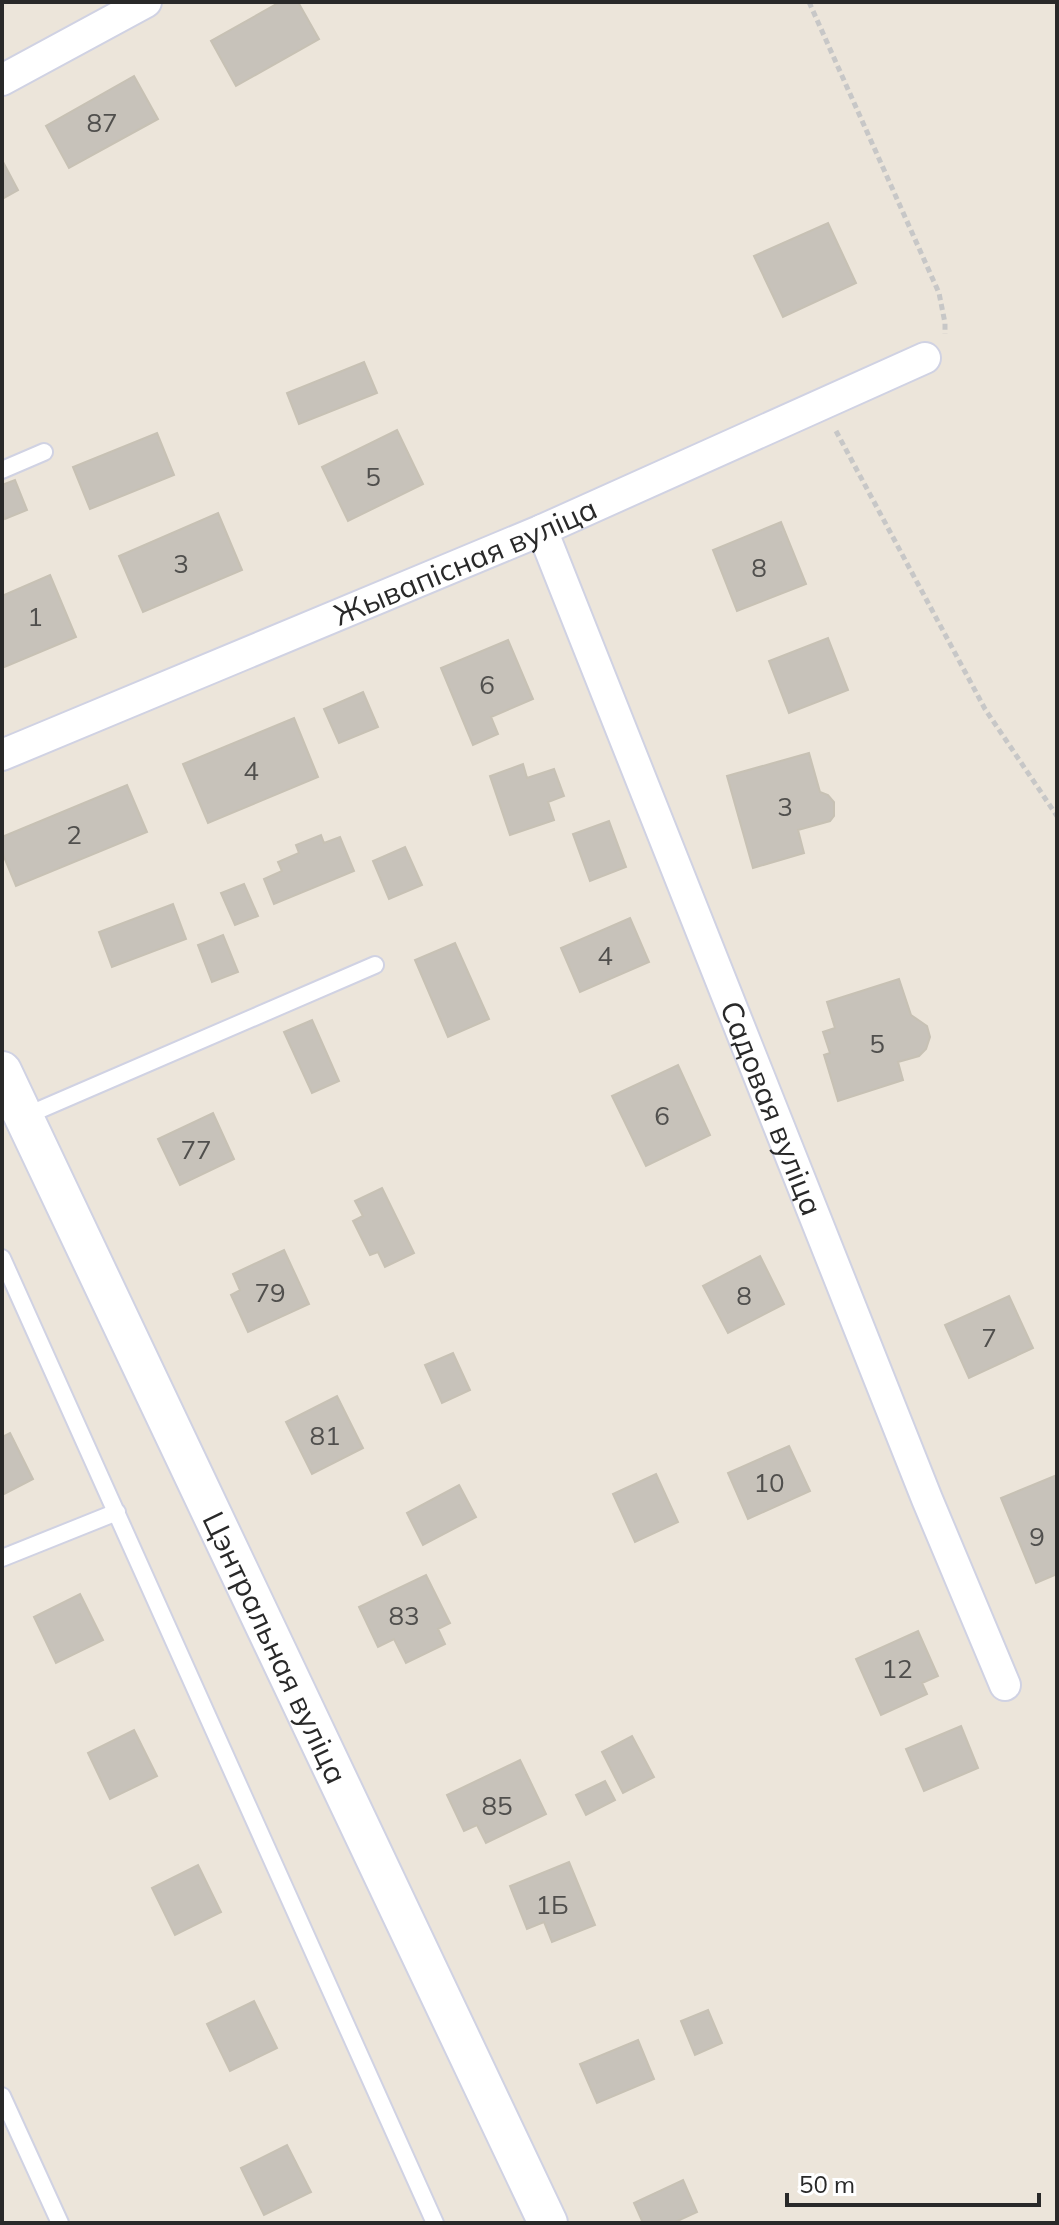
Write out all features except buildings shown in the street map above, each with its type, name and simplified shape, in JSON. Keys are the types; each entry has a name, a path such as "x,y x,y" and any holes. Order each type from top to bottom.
{"street":[{"path":"2,80 146,2"},
{"name":"Жывапісная вуліца","path":"2,755 542,530 925,358"},
{"name":"Садовая вуліца","path":"542,530 921,1485 1005,1685"},
{"name":"Цэнтральная вуліца","path":"2,1071 548,2223"}],"lane":[{"path":"2,470 44,452"},
{"path":"23,1117 375,965"},
{"path":"2,1258 435,2223"},
{"path":"2,1558 117,1512"},
{"path":"2,2096 60,2223"}],"path":[{"path":"809,2 939,293 945,323 944,342 925,358"},
{"path":"822,406 985,709 1057,816"}]}
